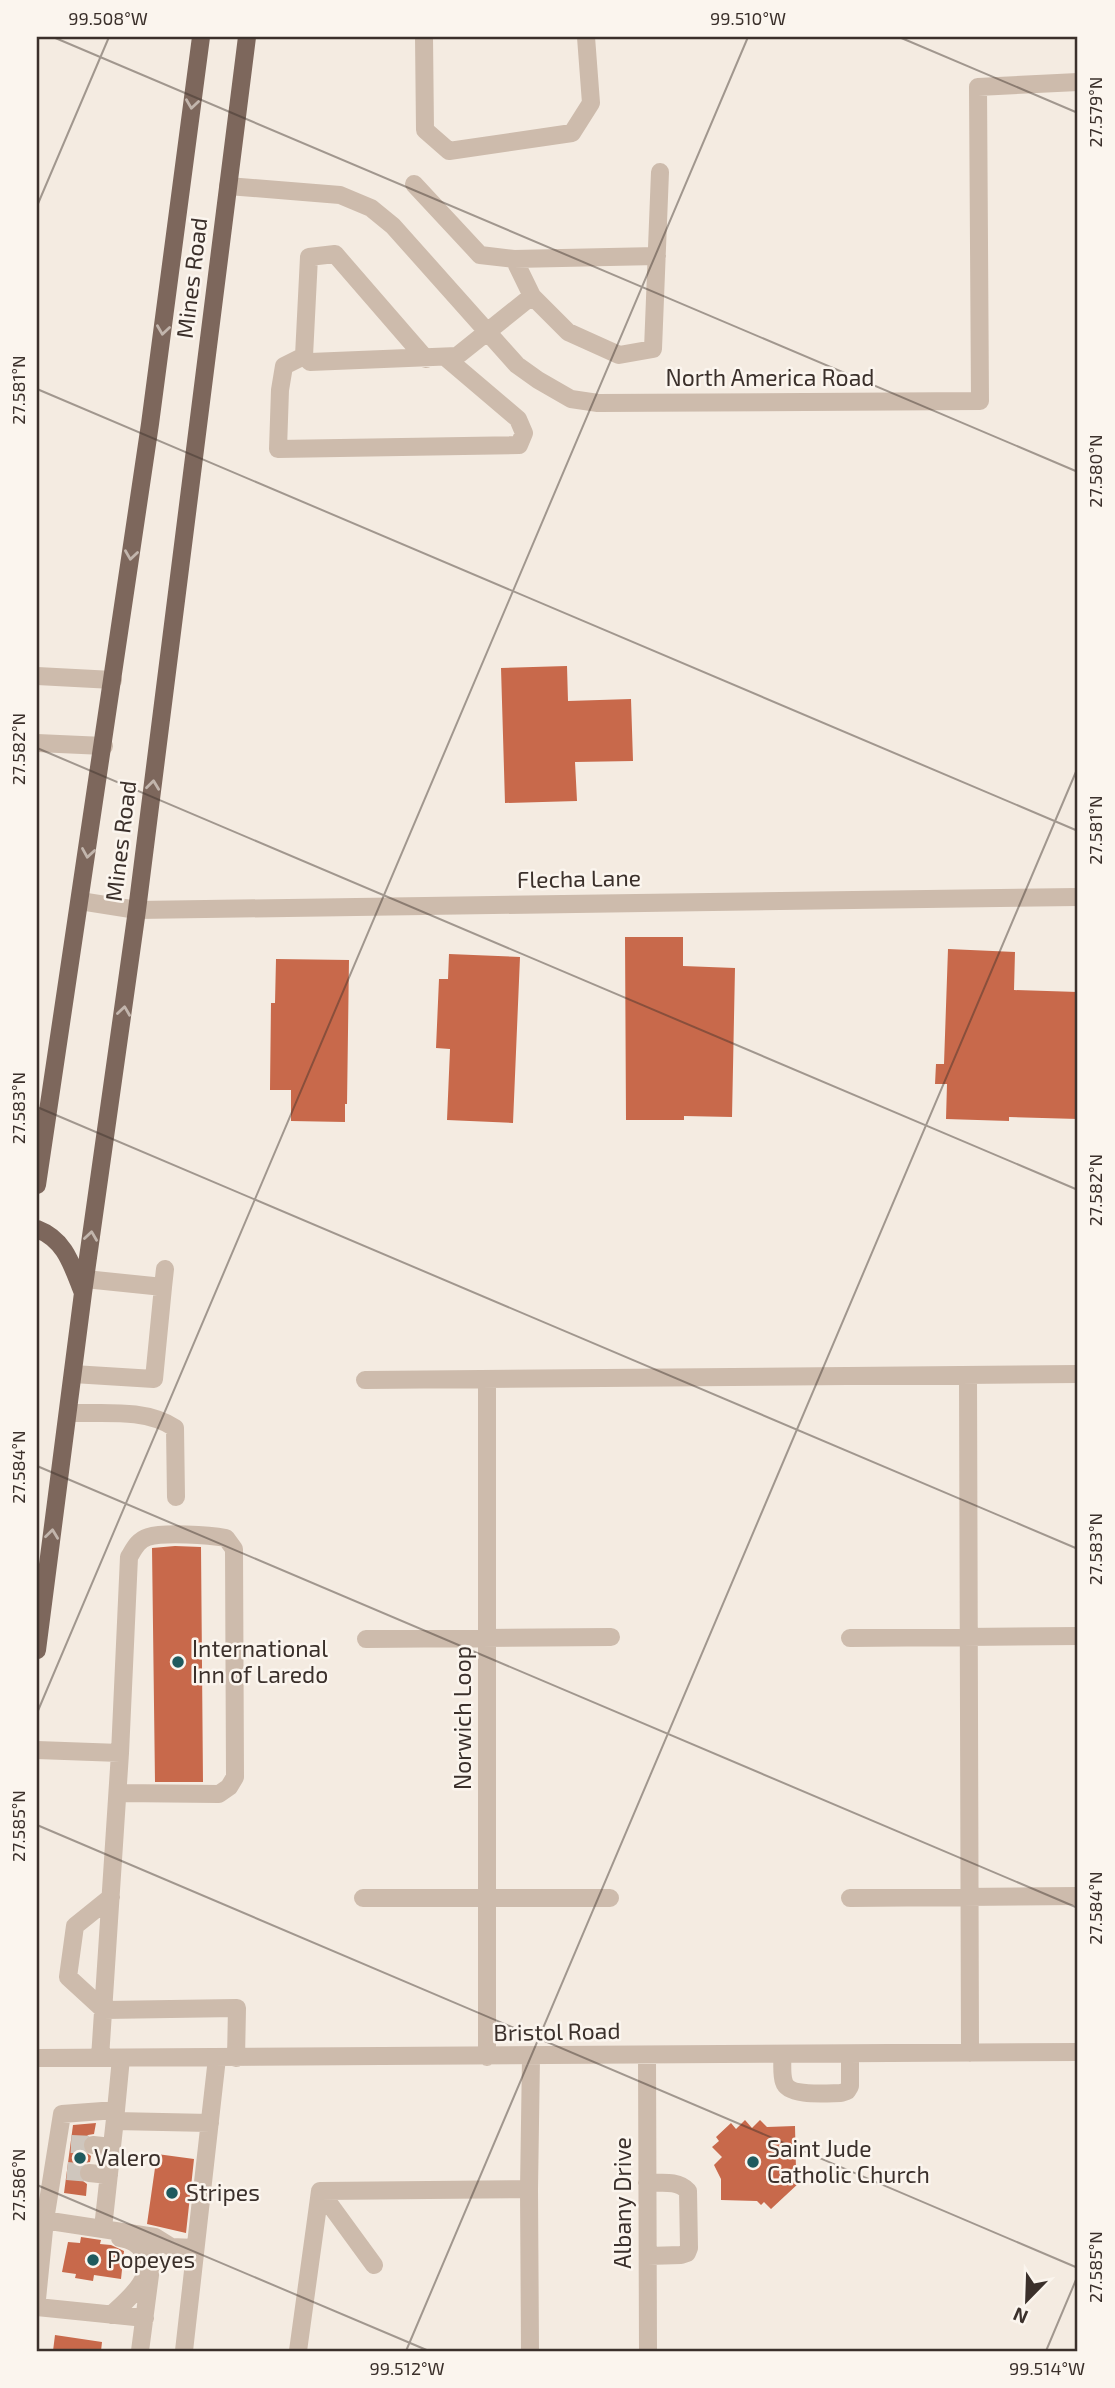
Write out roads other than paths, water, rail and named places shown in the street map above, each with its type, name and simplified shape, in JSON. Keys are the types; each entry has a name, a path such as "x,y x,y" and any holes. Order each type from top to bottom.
{"main road":[{"name":"Mines Road","path":"37,1185 43,1108 104,746 201,37"},
{"name":"Mines Road","path":"37,1650 84,1286 137,910 247,37"},
{"path":"37,1229 51,1234 67,1254 84,1286"}],"street":[{"path":"424,37 425,130 449,150 572,133 591,103 586,37"},
{"name":"North America Road","path":"228,186 340,195 371,208 393,226 517,365 571,398 598,403 980,401 978,87 1078,82"},
{"path":"514,259 532,296 568,332 619,355 653,349 660,172"},
{"path":"414,184 480,255 514,259 657,256"},
{"path":"426,359 335,254 309,257 304,356 310,362 426,359 457,356 532,296"},
{"path":"304,356 284,366 280,390 278,449 519,445 524,433 518,419 445,357"},
{"path":"37,676 113,680"},
{"path":"37,743 104,746"},
{"name":"Flecha Lane","path":"80,901 137,910 1078,897"},
{"path":"73,1374 153,1379 165,1269"},
{"path":"84,1286 163,1287"},
{"path":"365,1380 1078,1374"},
{"path":"968,1375 970,2053"},
{"name":"Norwich Loop","path":"486,2057 488,1379"},
{"path":"68,1413 150,1416 175,1428 176,1497"},
{"path":"100,2058 118,1793 129,1557 136,1545 148,1537 203,1534 226,1538 234,1549 235,1776 229,1787 219,1794 118,1793"},
{"path":"850,1638 1078,1636"},
{"path":"366,1639 611,1637"},
{"path":"37,1750 120,1753"},
{"path":"850,1898 1078,1896"},
{"path":"111,1897 75,1926 68,1977 104,2010 237,2008 236,2058"},
{"path":"363,1898 610,1898"},
{"name":"Bristol Road","path":"37,2058 1078,2052"},
{"path":"782,2054 787,2088 794,2092 841,2093 847,2091 850,2086 850,2054"},
{"name":"Albany Drive","path":"647,2055 648,2351"},
{"path":"530,2351 531,2057"},
{"path":"103,2228 121,2058"},
{"path":"184,2351 217,2058"},
{"path":"37,2300 42,2223 60,2170 64,2143 62,2114 116,2115 210,2123"},
{"path":"93,2145 112,2147"},
{"path":"89,2173 109,2175"},
{"path":"647,2183 674,2183 688,2191 689,2248 687,2253 681,2255 648,2256"},
{"path":"320,2191 529,2189"},
{"path":"320,2191 374,2265"},
{"path":"299,2351 320,2191"},
{"path":"42,2223 103,2228 155,2238 171,2247 195,2248"},
{"path":"42,2223 129,2239 138,2245 144,2254 146,2273 132,2296 110,2315"},
{"path":"140,2351 155,2238"},
{"path":"37,2307 145,2318"}],"tunnel":[{"path":"71,2144 93,2145"},
{"path":"67,2171 89,2173"}],"place":[{"name":"International Inn of Laredo","path":"178,1662"},
{"name":"Valero","path":"80,2158"},
{"name":"Saint Jude Catholic Church","path":"753,2162"},
{"name":"Stripes","path":"172,2193"},
{"name":"Popeyes","path":"93,2260"}]}
